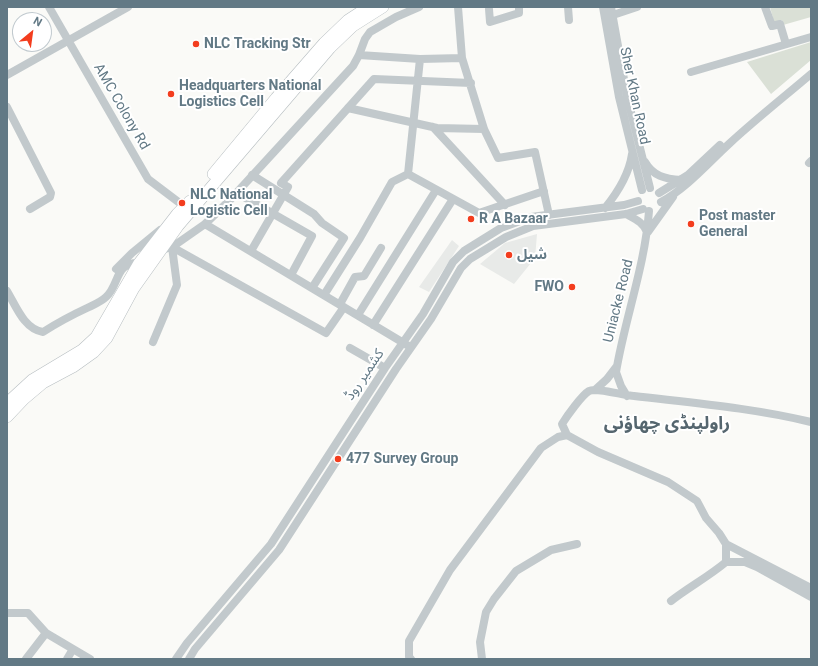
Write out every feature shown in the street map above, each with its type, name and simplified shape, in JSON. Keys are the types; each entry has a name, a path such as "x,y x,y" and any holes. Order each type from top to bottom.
{"main road":[{"path":"7,403 32,380 82,350 96,337 181,211 324,43 348,20 368,7"},
{"path":"7,417 24,399 43,383 73,367 94,352 107,338 134,288 144,264 160,251 178,226 330,48 353,26 383,7"}],"street":[{"name":"AMC Colony Rd","path":"49,7 148,179 181,211"},
{"path":"7,75 128,7"},
{"path":"160,251 172,247 205,224 237,193 353,66 365,39 370,32 396,17 419,7"},
{"path":"458,7 462,58 484,129 498,158 535,152 549,215"},
{"path":"489,9 490,22 519,13 519,7"},
{"path":"568,7 569,20"},
{"name":"Sher Khan Road","path":"603,7 619,97 632,151 646,189"},
{"path":"612,11 637,7"},
{"path":"765,7 772,26 780,24 786,44"},
{"name":"Sher Khan Road","path":"612,11 627,96 643,158 646,189"},
{"path":"690,72 811,37"},
{"path":"359,55 420,59 462,58"},
{"path":"408,174 420,59"},
{"path":"659,193 681,180 811,67"},
{"path":"626,214 638,220 645,226 648,232 675,194 731,142 811,74"},
{"path":"251,251 288,187 281,183 374,79 471,83"},
{"path":"7,107 50,193 50,197 30,209"},
{"path":"348,108 433,127 484,129"},
{"path":"433,127 504,205"},
{"path":"604,208 614,197 628,172 632,151"},
{"path":"643,158 649,169 659,175 667,179 681,180"},
{"path":"408,174 479,213 544,192"},
{"path":"324,295 360,238 392,182 408,174"},
{"path":"252,175 283,196 314,214 322,223 344,238 312,288"},
{"path":"661,202 659,193 655,189 646,189 638,196 640,205 646,210 656,208 661,202 675,194"},
{"path":"358,315 436,190"},
{"path":"237,193 312,236 291,275"},
{"path":"374,325 453,199"},
{"name":"کشمیر روڈ","path":"176,659 206,620 271,544 422,314 453,262 464,251 501,228 531,217 604,208 638,201"},
{"name":"کشمیر روڈ","path":"189,659 195,649 278,550 396,369 431,319 460,268 470,259 506,236 533,226 646,210"},
{"name":"Uniacke Road","path":"627,396 616,372 648,232 646,210"},
{"path":"102,300 114,270 181,211"},
{"path":"205,224 411,348"},
{"path":"172,247 326,333 342,306 355,277 364,276 381,248"},
{"path":"153,342 177,285 172,247"},
{"path":"7,291 22,316 32,329 43,332 106,298 118,275 126,266 144,264"},
{"path":"350,348 396,369"},
{"path":"595,390 617,366"},
{"path":"811,422 776,415 694,403 627,396 595,390 589,391 562,424 567,435 598,452 668,482 697,501 706,518 726,544 811,588"},
{"path":"348,425 356,431"},
{"path":"411,659 409,657 409,641 450,570 541,448 558,437 567,435"},
{"path":"336,443 344,449"},
{"path":"482,659 480,642 486,612 494,598 516,571 551,550 576,544"},
{"path":"726,544 726,562"},
{"path":"671,601 710,575 726,562 735,561 745,562 811,597"},
{"path":"252,566 260,572"},
{"path":"7,613 28,613 46,633 90,659"},
{"path":"206,620 214,626"},
{"path":"27,659 46,633"},
{"path":"67,659 73,648"}],"shaded area":[{"path":"770,7 811,7 811,17 783,25 782,20 774,22"},
{"path":"811,42 811,60 771,94 747,62"},
{"path":"537,234 535,258 514,284 480,264 505,243"},
{"path":"452,240 459,246 429,292 419,287"}],"place":[{"name":"NLC Tracking Str","path":"196,44"},
{"name":"Headquarters National Logistics Cell","path":"171,94"},
{"name":"NLC National Logistic Cell","path":"182,203"},
{"name":"R A Bazaar","path":"471,219"},
{"name":"Post master General","path":"691,224"},
{"name":"شیل","path":"509,255"},
{"name":"FWO","path":"572,287"},
{"name":"477 Survey Group","path":"338,459"}],"district":[{"name":"راولپنڈی چھاؤنی","path":"667,424"}]}
